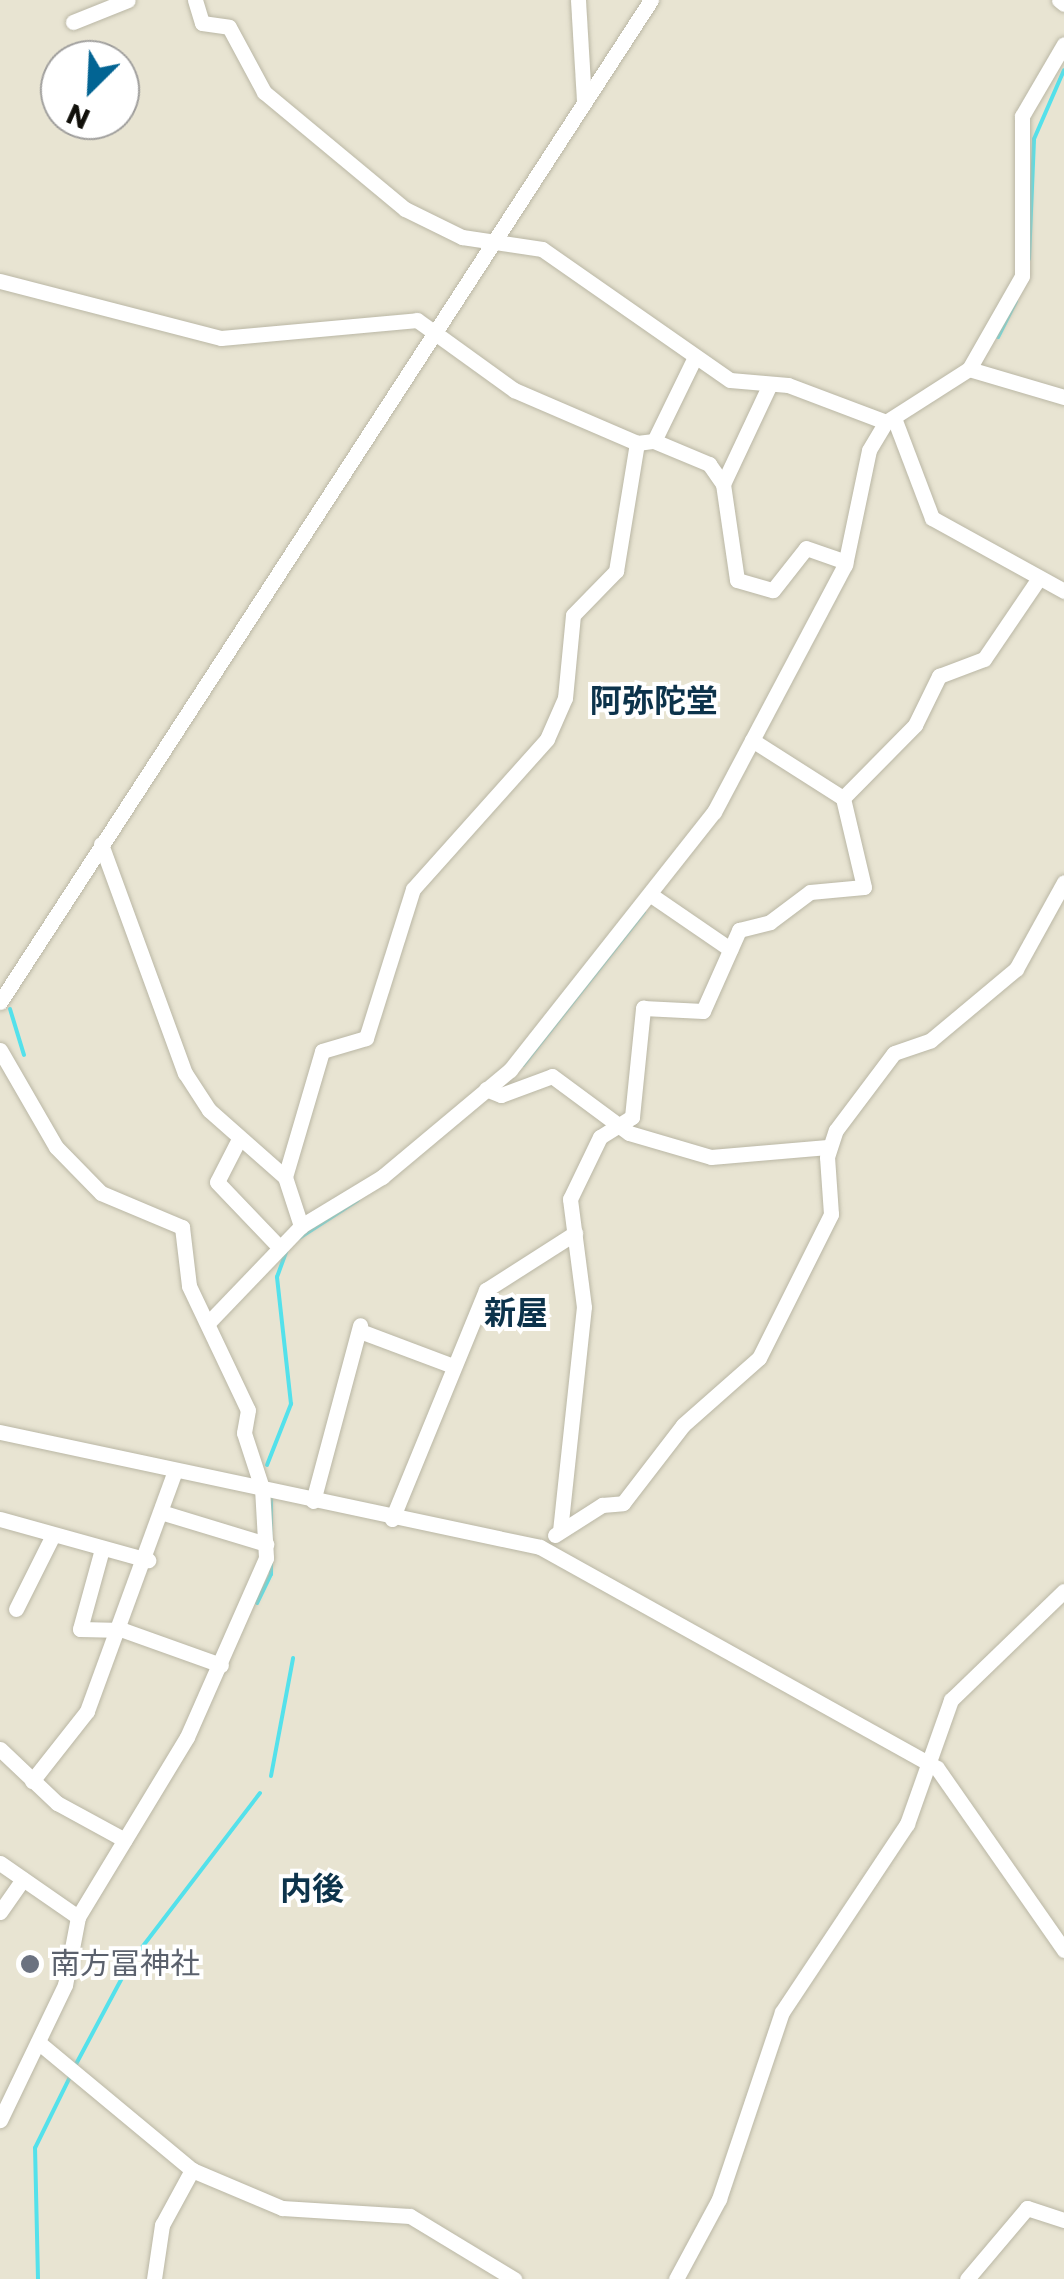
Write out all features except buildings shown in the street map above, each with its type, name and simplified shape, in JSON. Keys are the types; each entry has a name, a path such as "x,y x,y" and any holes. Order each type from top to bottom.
{"street":[{"path":"73,22 128,0"},
{"path":"195,0 202,24 228,27 264,92 406,209 492,243 542,249 572,265 693,361 730,380 770,384 890,420"},
{"path":"578,0 584,102"},
{"path":"0,1002 651,0"},
{"path":"208,1322 301,1226 382,1177 534,1045 714,812 846,562 869,450 890,420 969,369 1022,276 1022,116 1064,44"},
{"path":"0,281 221,338 417,320 438,328 514,390 637,443 654,442 709,464 724,484 737,580 773,590 806,548 846,562"},
{"path":"654,442 693,361"},
{"path":"969,369 1064,398"},
{"path":"724,484 770,384"},
{"path":"890,420 932,518 1064,591"},
{"path":"285,1177 322,1051 366,1038 414,888 546,740 565,698 573,615 616,571 637,443"},
{"path":"843,798 915,725 939,676 984,659 1039,578"},
{"path":"560,1531 581,1392 575,1233 570,1199 600,1137 632,1117 643,1008 703,1011 739,930 770,922 800,896 864,888 843,798 752,740"},
{"path":"101,844 184,1073 239,1138 285,1177 301,1226"},
{"path":"540,1547 560,1531 623,1504 684,1424 760,1358 831,1214 828,1147 894,1054 931,1040 1016,969 1064,882"},
{"path":"651,895 730,949"},
{"path":"0,1050 56,1147 101,1192 182,1227 189,1286 248,1410 244,1433 262,1488 266,1544 266,1574 221,1665 126,1840 78,1918 65,1984 0,2120"},
{"path":"486,1089 501,1095 552,1076 621,1126 711,1158 828,1147"},
{"path":"239,1138 217,1182 280,1248"},
{"path":"392,1519 486,1290 575,1233"},
{"path":"313,1501 360,1328 453,1366"},
{"path":"0,1432 392,1519 540,1547 932,1765 1064,1950"},
{"path":"32,1781 87,1711 123,1630 175,1472"},
{"path":"164,1513 266,1544"},
{"path":"0,1519 52,1537 148,1560"},
{"path":"16,1609 52,1537"},
{"path":"102,1549 80,1629 123,1630 221,1665"},
{"path":"676,2279 718,2199 782,2012 907,1824 932,1765 951,1700 1064,1591"},
{"path":"0,1749 32,1781 126,1840"},
{"path":"0,1863 78,1918"},
{"path":"0,1912 22,1879"},
{"path":"38,2042 192,2170 282,2208 410,2216 514,2279"},
{"path":"154,2279 162,2225 192,2170"},
{"path":"967,2279 1027,2208 1064,2220"}],"waterway":[{"path":"1029,259 1034,139 1064,70"},
{"path":"998,337 1016,301"},
{"path":"523,1065 644,912"},
{"path":"10,1009 24,1055"},
{"path":"299,1238 358,1200"},
{"path":"267,1465 291,1404 277,1277 286,1252"},
{"path":"257,1603 271,1574 271,1499"},
{"path":"271,1776 293,1658"},
{"path":"75,2066 130,1963 260,1793"},
{"path":"38,2279 35,2148 70,2077"}],"place":[{"name":"南方冨神社","path":"30,1964"}],"district":[{"name":"阿弥陀堂","path":"654,701"},
{"name":"新屋","path":"516,1313"},
{"name":"内後","path":"312,1889"}]}
